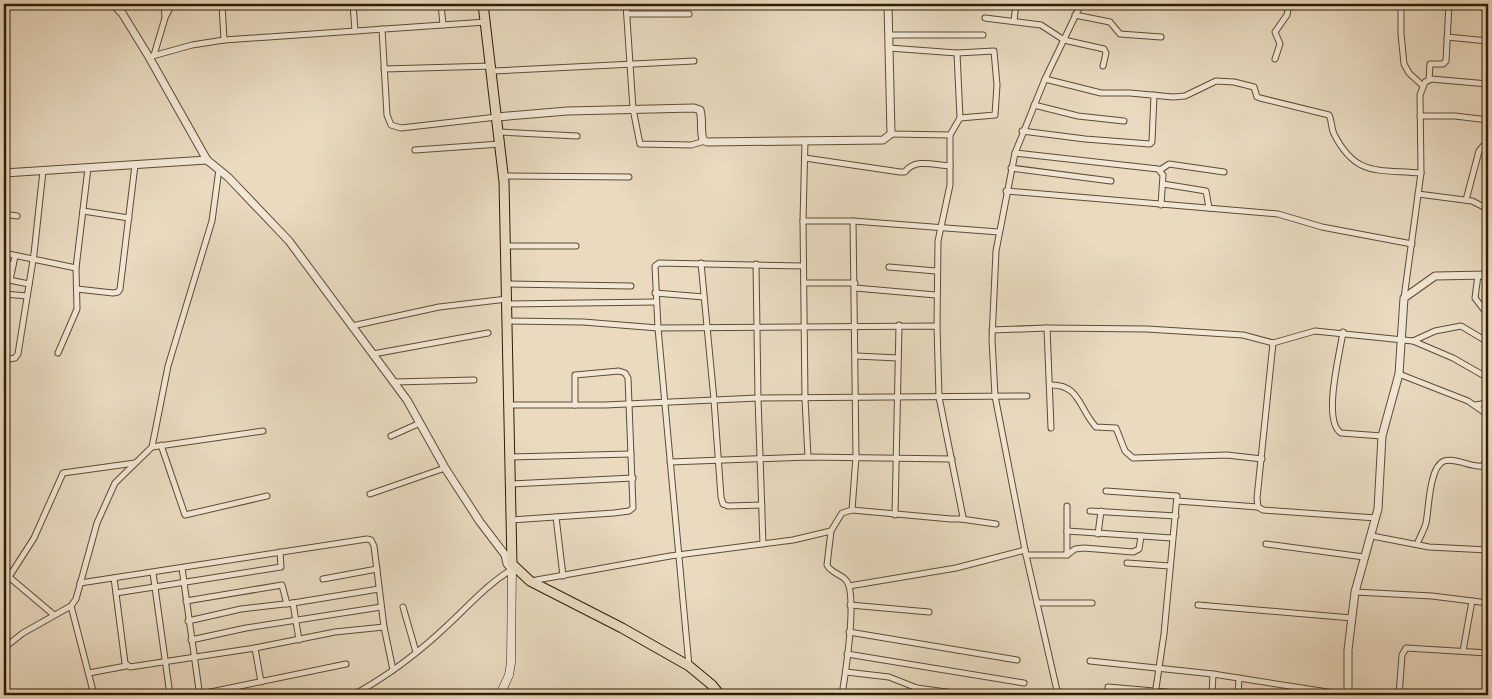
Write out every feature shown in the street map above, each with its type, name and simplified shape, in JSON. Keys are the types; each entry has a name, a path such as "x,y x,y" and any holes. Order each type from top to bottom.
{"main road":[{"path":"483,4 504,176 511,484 511,664 509,675 500,695"},
{"path":"511,567 530,581 636,635 689,666 712,685 720,695"}],"street":[{"path":"113,4 122,13 152,56 207,160 228,176 289,241 394,382 445,468 511,567 485,588 416,652 393,670 353,695"},
{"path":"164,4 165,18"},
{"path":"152,56 165,18 172,4"},
{"path":"222,4 224,40"},
{"path":"353,4 355,31"},
{"path":"441,4 443,25"},
{"path":"626,4 633,109 640,144 691,145 705,141 883,140 891,134 950,135"},
{"path":"891,134 888,5 904,4"},
{"path":"1005,4 1016,4 1014,21"},
{"path":"1058,695 1025,552 995,396 992,330 999,232 1015,152 1022,131 1045,79 1081,4"},
{"path":"1275,60 1280,44 1275,32 1287,15 1289,4"},
{"path":"1401,4 1404,64 1409,73 1423,86"},
{"path":"1090,660 1213,674 1348,695 1348,650 1355,592 1376,518 1382,436 1407,341 1404,298 1421,173 1420,95 1423,86 1429,80 1430,64 1443,64 1446,61 1450,4"},
{"path":"627,14 689,14"},
{"path":"1075,15 1110,22 1120,34 1161,37"},
{"path":"985,18 1041,25 1064,40 1105,50 1103,66"},
{"path":"152,56 224,40 486,22"},
{"path":"382,29 387,115 391,125 401,128 498,117 633,109 700,110 702,116 701,134 705,141"},
{"path":"889,35 983,35"},
{"path":"1447,37 1488,41"},
{"path":"889,48 957,52 994,51 997,85 994,116 960,118"},
{"path":"957,52 960,118 950,135 950,185 940,226 936,295 939,396 962,506 961,519"},
{"path":"384,69 492,68 694,61"},
{"path":"1045,79 1101,93 1154,96 1185,96 1216,81 1234,82 1254,87 1257,97 1329,115 1336,138 1356,164 1379,169 1421,173"},
{"path":"1429,80 1488,84"},
{"path":"1022,131 1085,139 1150,144 1152,142 1154,96"},
{"path":"1034,105 1078,116 1124,121"},
{"path":"1420,116 1455,116 1488,120"},
{"path":"499,132 577,136"},
{"path":"806,140 803,266 808,457"},
{"path":"415,150 500,144"},
{"path":"1466,200 1479,151 1483,146 1488,145"},
{"path":"1015,152 1160,170 1169,164 1224,172"},
{"path":"805,158 900,172 905,172 911,164 916,163 950,166"},
{"path":"4,173 207,160"},
{"path":"77,289 118,292 135,165"},
{"path":"58,353 75,315 76,268 88,168"},
{"path":"1011,168 1111,181"},
{"path":"152,447 168,366 212,221 219,169"},
{"path":"4,360 15,358 18,354 33,260 43,170"},
{"path":"1160,170 1163,184 1161,205"},
{"path":"504,176 629,177"},
{"path":"1163,184 1206,191 1209,208"},
{"path":"1006,191 1278,214 1322,226 1412,244"},
{"path":"1418,194 1466,200 1479,203 1488,209"},
{"path":"83,211 129,218"},
{"path":"4,214 17,216"},
{"path":"803,221 853,221 940,226 999,232"},
{"path":"852,510 856,457 856,325 853,221"},
{"path":"505,246 576,246"},
{"path":"4,254 76,268"},
{"path":"15,256 7,280 29,284"},
{"path":"4,263 13,265"},
{"path":"689,666 655,293 655,266 659,263 700,263 803,266"},
{"path":"700,263 714,400 717,461 723,504 732,506 762,505"},
{"path":"756,264 763,544"},
{"path":"888,267 936,272"},
{"path":"1404,298 1435,276 1488,274"},
{"path":"1478,275 1475,298 1488,314"},
{"path":"804,283 855,286 936,295"},
{"path":"506,284 631,286"},
{"path":"655,293 704,297"},
{"path":"4,294 27,296"},
{"path":"352,326 439,307 507,301 656,302"},
{"path":"507,321 583,322 658,328 856,325 937,326"},
{"path":"895,515 899,325"},
{"path":"1407,341 1435,331 1461,326 1488,342"},
{"path":"992,330 1047,328 1147,329 1243,335 1273,343 1315,331 1343,332 1407,341 1453,358 1488,378"},
{"path":"1047,328 1051,428"},
{"path":"1343,332 1332,406 1334,425 1341,433 1382,436"},
{"path":"373,354 488,333"},
{"path":"1258,507 1257,498 1273,343"},
{"path":"856,356 898,358"},
{"path":"511,520 629,511 633,508 628,378 625,373 619,371 575,375 576,405"},
{"path":"1399,374 1475,405 1488,415"},
{"path":"394,382 474,380"},
{"path":"1050,385 1064,385 1070,390 1096,427 1116,428 1125,451 1133,458 1227,455 1262,459"},
{"path":"509,405 629,404 758,398 1027,396"},
{"path":"1475,405 1488,403"},
{"path":"391,436 420,423"},
{"path":"94,695 71,606 104,506 115,483 152,447 263,431"},
{"path":"161,445 185,515 267,496"},
{"path":"510,457 631,454"},
{"path":"1417,544 1426,520 1431,487 1440,465 1443,462 1451,461 1482,466 1488,456"},
{"path":"670,462 808,457 952,459"},
{"path":"54,615 6,578 34,538 64,473 135,462"},
{"path":"370,494 445,468"},
{"path":"511,484 633,478"},
{"path":"1106,491 1173,494 1177,496 1155,693"},
{"path":"1177,501 1258,507 1263,510 1376,518"},
{"path":"1067,506 1067,555"},
{"path":"842,695 846,672 850,605 849,586 843,577 832,571 828,565 831,531 842,512 852,510 961,519 996,524"},
{"path":"1090,511 1176,516"},
{"path":"1098,534 1101,512"},
{"path":"556,517 563,576"},
{"path":"530,581 679,555 763,544 831,531"},
{"path":"1067,532 1172,538"},
{"path":"849,586 956,568 1025,552 1067,555 1075,549 1084,548 1133,552 1139,549 1140,536"},
{"path":"1372,536 1445,548 1488,550"},
{"path":"80,583 368,539 373,543 384,627 393,670"},
{"path":"1266,544 1364,557"},
{"path":"116,593 281,567 280,552"},
{"path":"1127,563 1170,566"},
{"path":"182,568 191,640 201,694 346,664"},
{"path":"323,579 377,569"},
{"path":"153,573 170,695"},
{"path":"114,578 126,666"},
{"path":"186,601 282,585 287,604"},
{"path":"188,620 241,609 287,604 379,589"},
{"path":"1355,592 1488,603"},
{"path":"1463,651 1472,601"},
{"path":"1037,602 1092,603"},
{"path":"293,603 298,640"},
{"path":"850,605 929,612"},
{"path":"1198,605 1352,618"},
{"path":"4,648 71,606"},
{"path":"191,640 246,628 381,607"},
{"path":"403,607 416,652"},
{"path":"89,673 126,666 195,659 334,632 384,627"},
{"path":"848,632 1017,660"},
{"path":"255,648 260,682"},
{"path":"1399,695 1402,655 1406,648 1488,653"},
{"path":"847,654 1024,683"},
{"path":"846,672 889,677 916,688 968,695"},
{"path":"1212,695 1213,674"},
{"path":"1238,695 1239,678"},
{"path":"1108,687 1155,693 1200,695"},
{"path":"1311,695 1312,688"}]}
